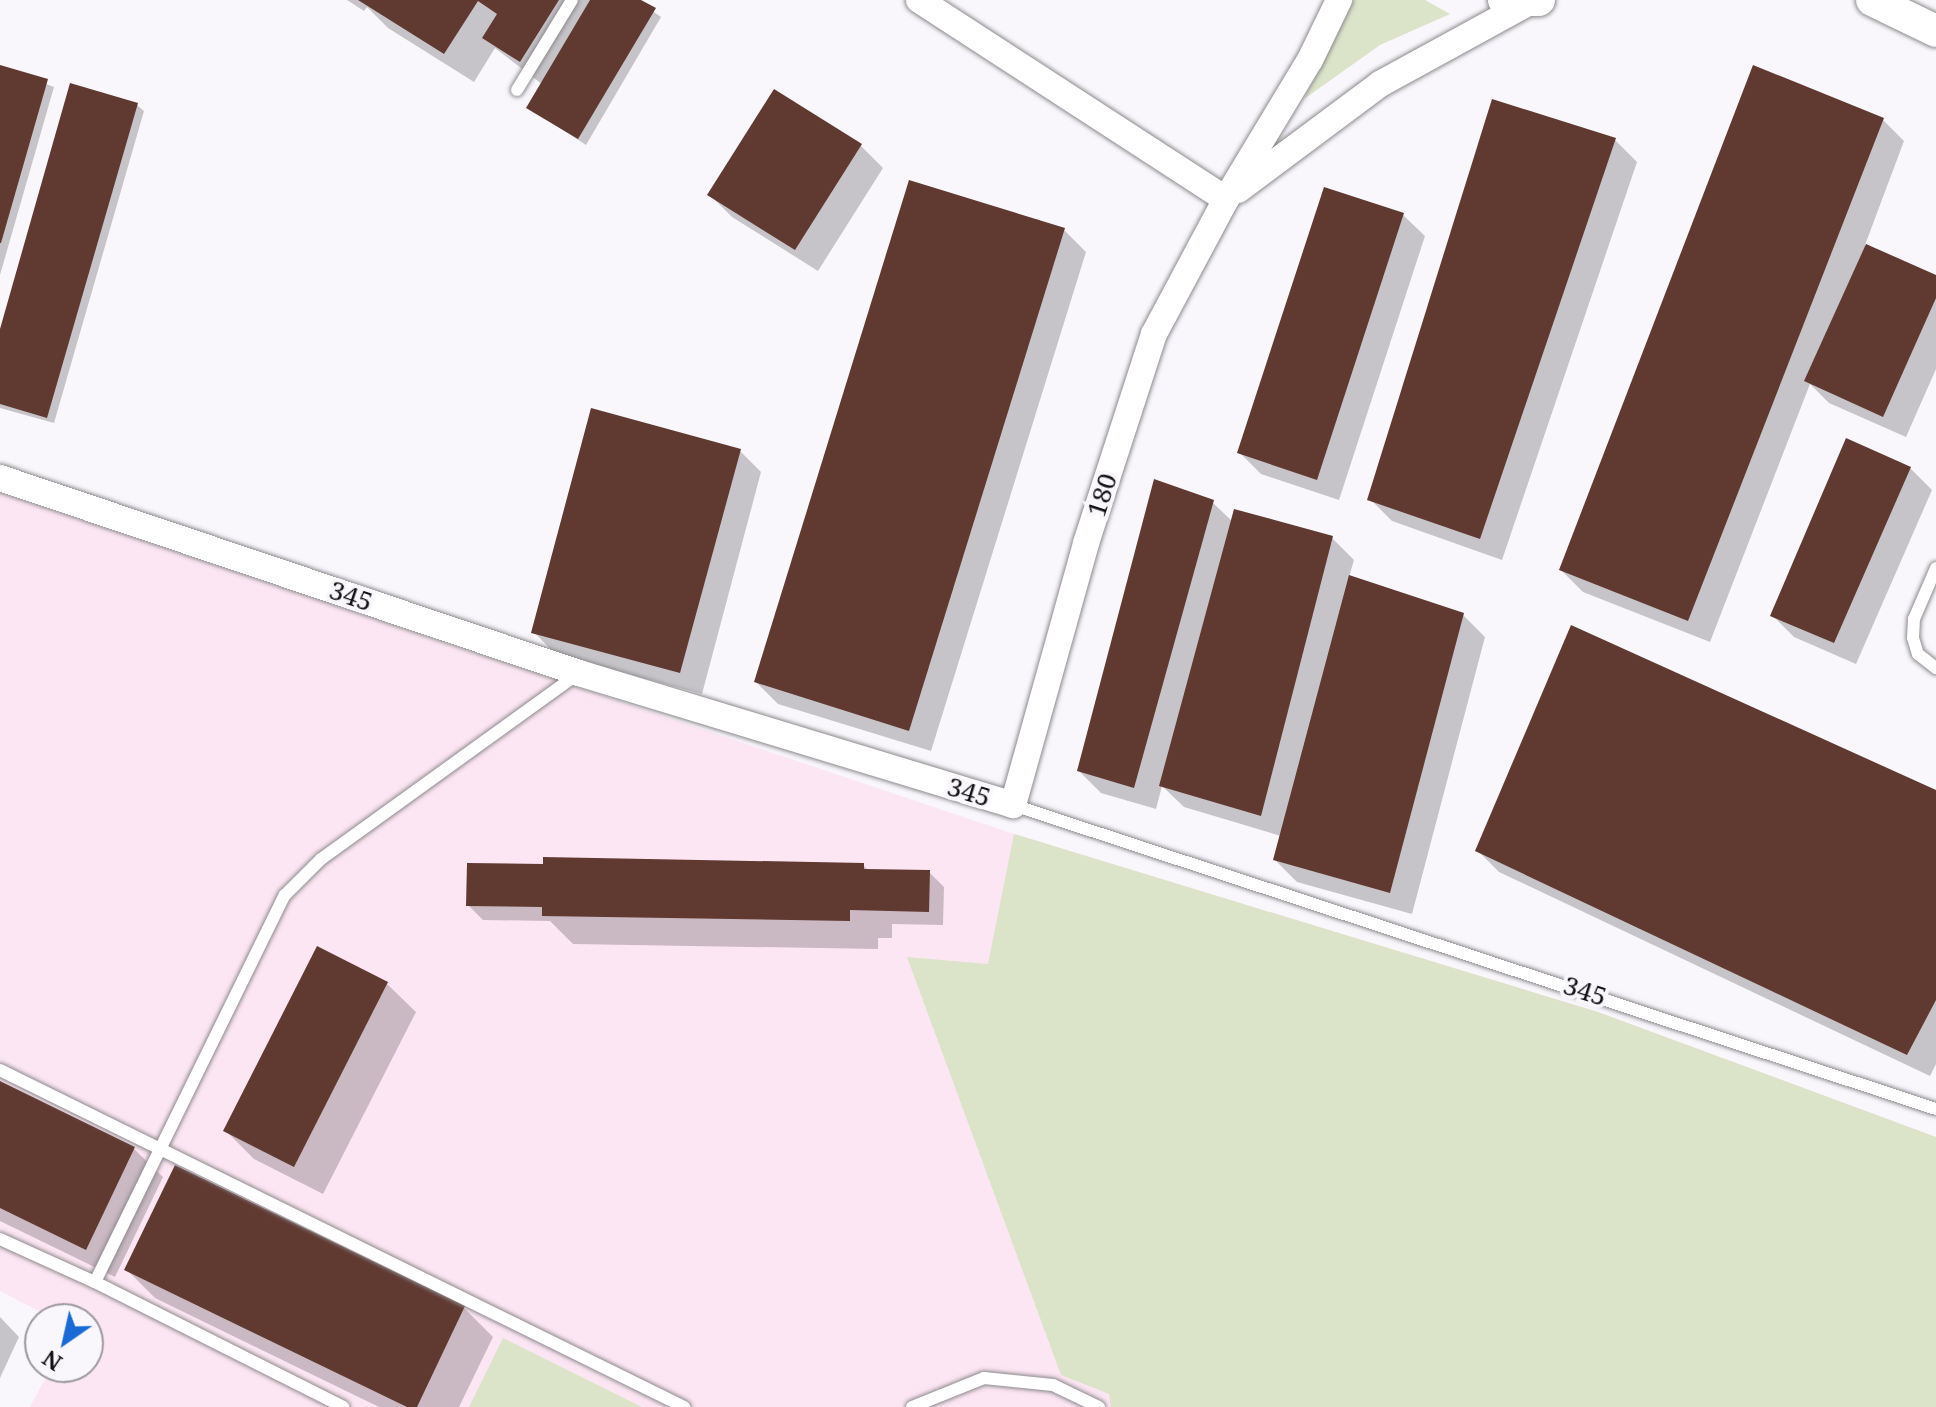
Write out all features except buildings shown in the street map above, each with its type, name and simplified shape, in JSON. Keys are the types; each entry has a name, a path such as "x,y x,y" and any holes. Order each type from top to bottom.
{"street":[{"path":"919,0 1226,199"},
{"name":"180","path":"1013,805 1086,543 1154,334 1226,199 1310,60 1339,0"},
{"path":"1872,0 1936,31"},
{"name":"180","path":"1226,199 1380,84 1524,1"},
{"name":"345","path":"0,478 579,673 1013,805"}],"lane":[{"path":"517,90 572,0"},
{"path":"1936,568 1914,619 1913,638 1918,654 1936,668"},
{"path":"95,1282 285,895 321,859 579,673"},
{"name":"345","path":"1013,805 1936,1109"},
{"path":"0,1070 684,1407"},
{"path":"0,1239 95,1282 343,1407"},
{"path":"912,1407 984,1378 1053,1385 1099,1407"}],"shaded area":[{"path":"0,493 1014,834 1598,1012 1936,1137 1936,1407 30,1407 43,1383 104,1383 104,1303 24,1303 0,1291"}],"green space":[{"path":"1354,0 1425,0 1450,14 1380,45 1304,99"},
{"path":"1014,834 1598,1012 1936,1137 1936,1407 1111,1407 1109,1394 1061,1375 907,957 988,964"},
{"path":"503,1338 642,1407 469,1407"}]}
